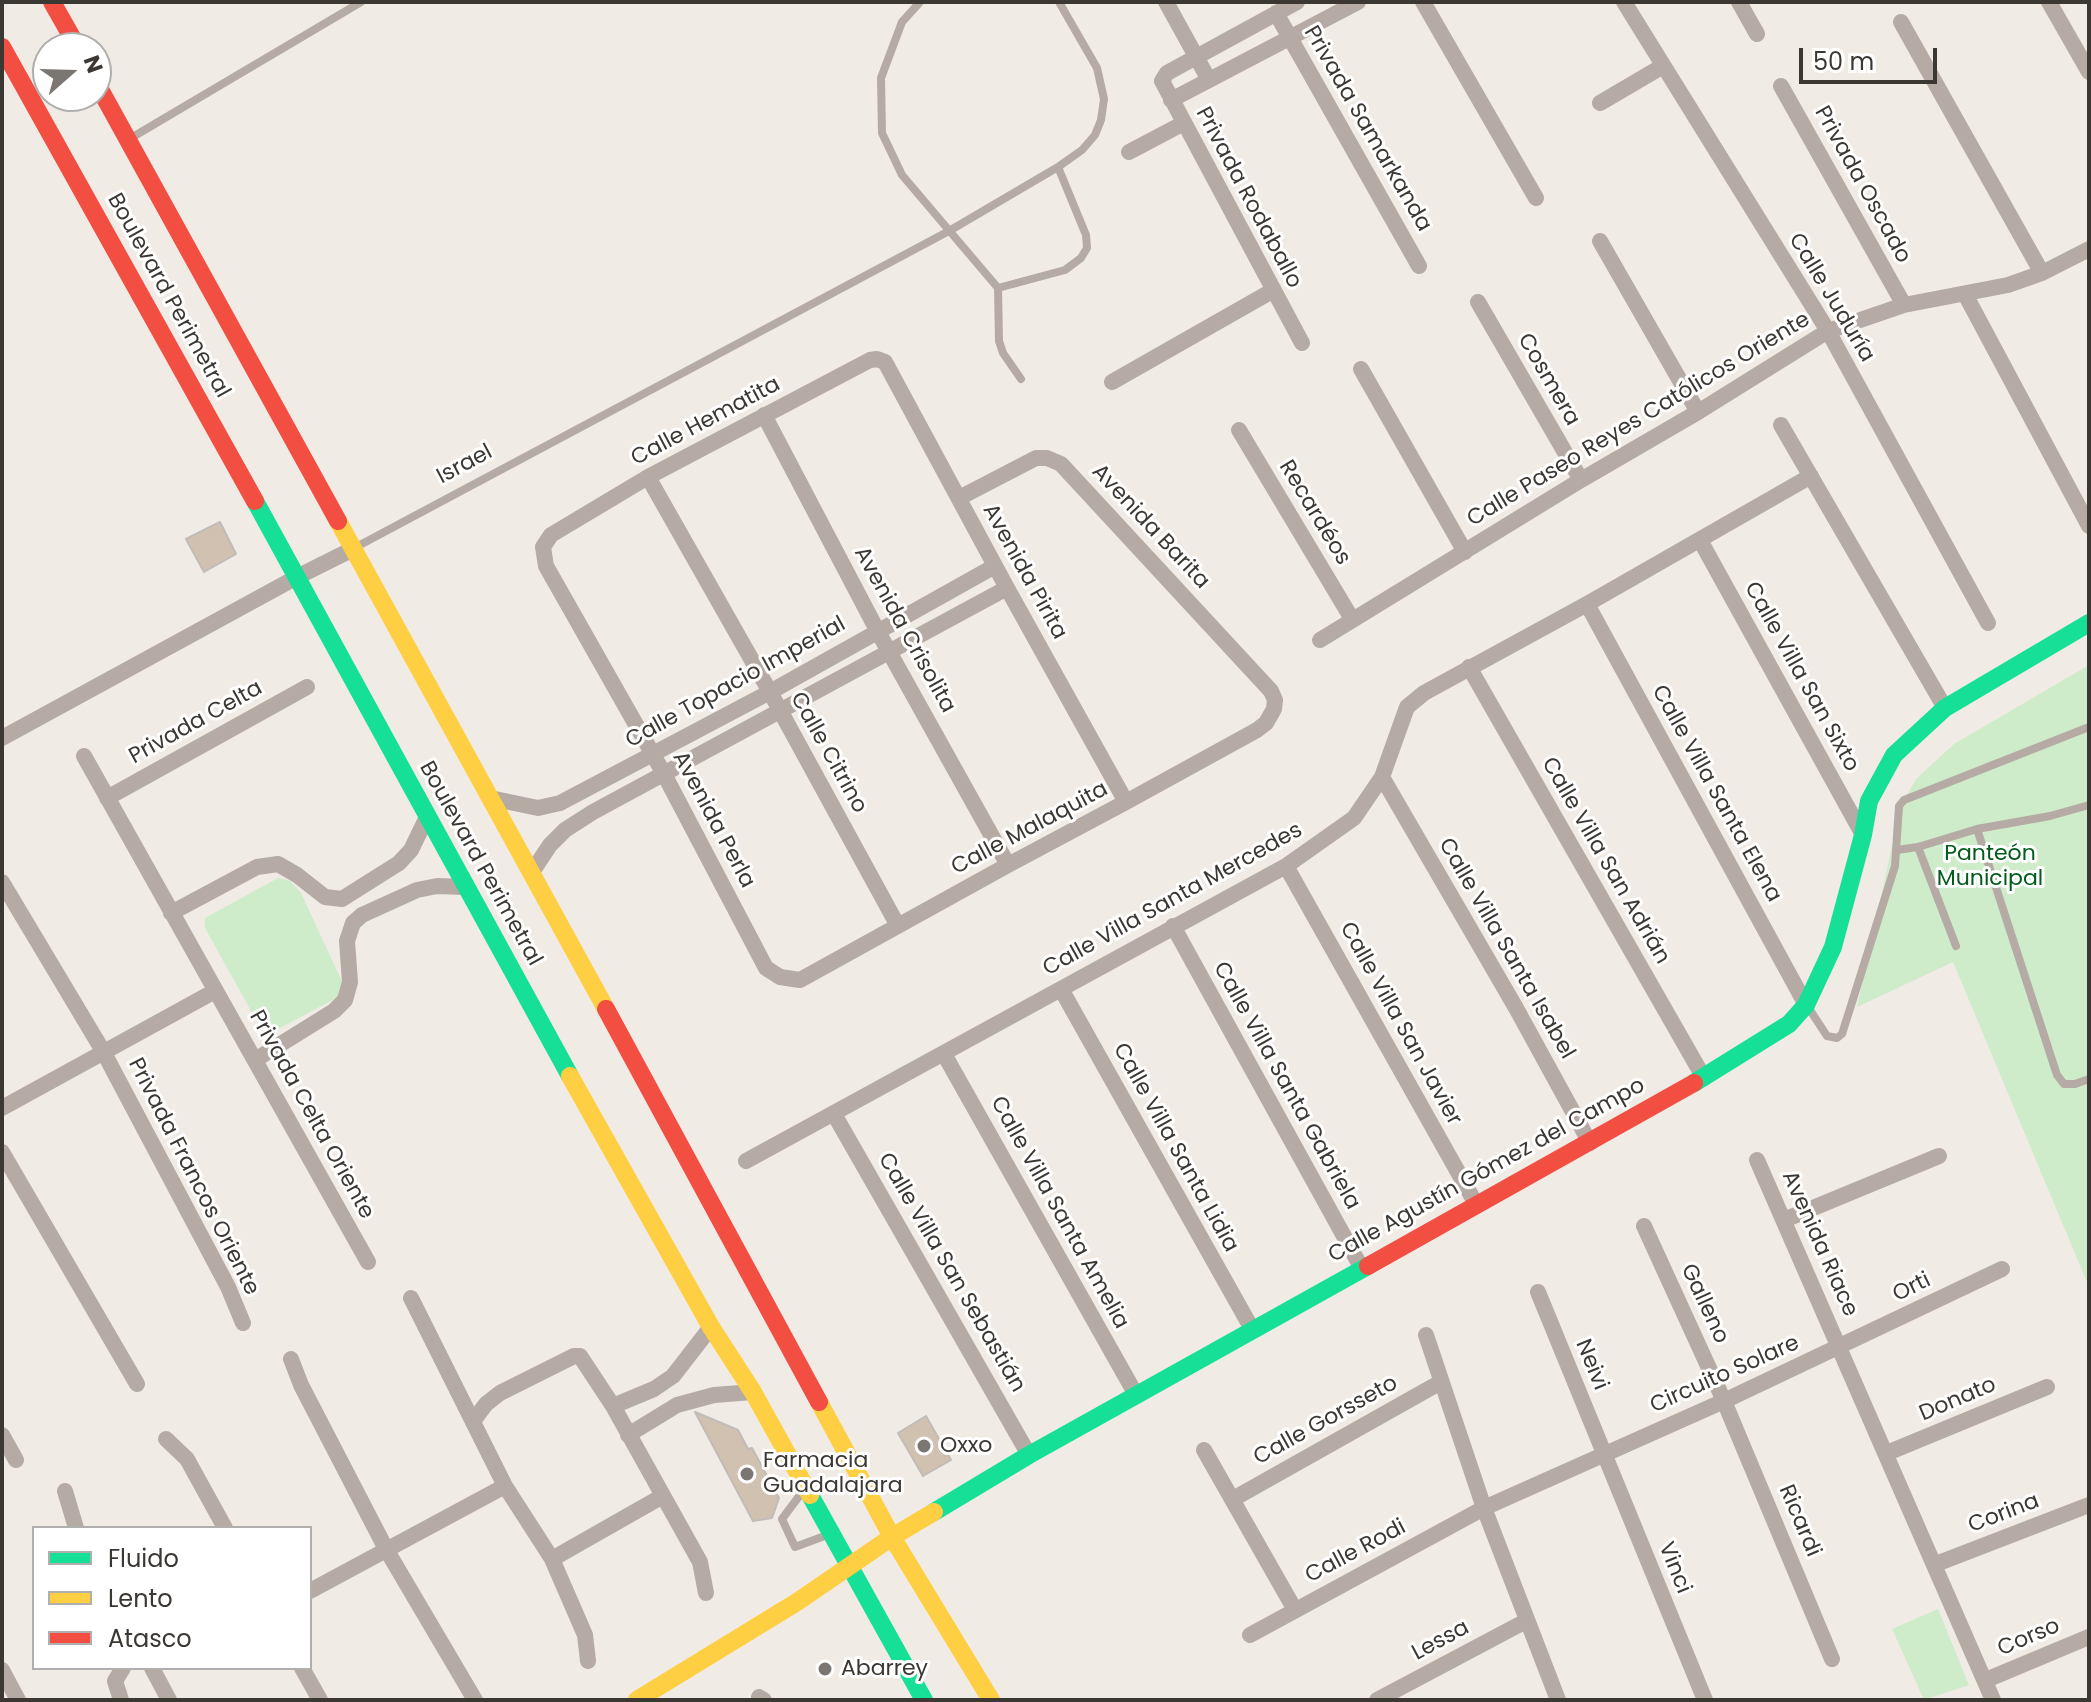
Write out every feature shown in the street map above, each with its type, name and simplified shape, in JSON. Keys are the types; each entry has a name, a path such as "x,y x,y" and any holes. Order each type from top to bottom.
{"street":[{"path":"52,2 69,32"},
{"path":"1166,2 1209,80"},
{"path":"1196,57 1297,2"},
{"path":"1171,100 1358,2"},
{"path":"1423,2 1536,198"},
{"name":"Calle Juduría","path":"1624,2 1828,331 1988,623"},
{"path":"1739,2 1757,34"},
{"path":"2049,2 2089,72"},
{"name":"Privada Samarkanda","path":"1276,13 1419,266"},
{"path":"1901,22 2042,273"},
{"name":"Boulevard Perimetral","path":"2,47 711,1327 753,1392 924,1700"},
{"name":"Privada Rodaballo","path":"1196,57 1167,73 1163,86 1302,343"},
{"path":"1600,103 1663,66"},
{"name":"Privada Oscado","path":"1781,86 1904,305"},
{"name":"Boulevard Perimetral","path":"112,111 532,872 892,1537 991,1700"},
{"path":"1129,152 1184,123"},
{"path":"1600,241 1698,412"},
{"name":"Calle Paseo Reyes Católicos Oriente","path":"1320,640 1828,331 1904,305 2008,285 2042,273 2089,249"},
{"path":"1112,382 1272,291"},
{"path":"1965,294 2089,526"},
{"name":"Cosmera","path":"1478,302 1581,480"},
{"name":"Calle Hematita","path":"551,535 648,477 870,360 885,362"},
{"name":"Avenida Pirita","path":"885,362 1126,802"},
{"path":"1361,369 1465,552"},
{"name":"Avenida Crisolita","path":"764,415 877,630 1008,865"},
{"path":"1781,425 1945,708"},
{"name":"Recardéos","path":"1239,430 1352,619"},
{"name":"Avenida Barita","path":"959,498 1036,458 1047,458 1061,464 1271,691 1275,700 1274,709"},
{"name":"Calle Villa Santa Mercedes","path":"746,1161 1286,866 1354,818 1382,777 1407,707 1424,693 1811,476"},
{"name":"Calle Citrino","path":"648,477 898,926"},
{"name":"Avenida Perla","path":"551,535 543,547 546,566 664,774 766,968 780,977 800,980"},
{"name":"Calle Villa San Sixto","path":"1700,540 1863,835"},
{"name":"Israel","path":"2,738 353,549"},
{"name":"Calle Topacio Imperial","path":"490,798 538,808 560,803 770,692 995,566"},
{"name":"Calle Topacio Imperial","path":"532,872 550,845 573,825 1007,588"},
{"name":"Calle Villa Santa Elena","path":"1587,604 1806,1005"},
{"name":"Calle Agustín Gómez del Campo","path":"637,1700 797,1602 892,1537 1029,1455 1361,1267 1590,1143 1704,1078 1789,1024 1806,1005 1833,947 1869,801 1894,755 1945,708 2089,623"},
{"name":"Calle Villa San Adrián","path":"1469,667 1704,1078"},
{"name":"Privada Celta","path":"107,798 307,687"},
{"name":"Calle Malaquita","path":"800,980 1257,730 1266,723 1274,709"},
{"name":"Privada Celta Oriente","path":"84,756 368,1262"},
{"name":"Calle Villa Santa Isabel","path":"1382,777 1590,1143"},
{"path":"599,782 610,803"},
{"path":"560,803 573,825"},
{"path":"171,913 257,867 278,864 325,897 342,899 399,863 411,850 427,817"},
{"name":"Calle Villa San Javier","path":"1286,866 1476,1204"},
{"path":"374,881 386,904"},
{"name":"Privada Francos Oriente","path":"2,882 103,1051 228,1287 243,1323"},
{"path":"255,1060 334,1011 345,1000 350,982 347,941 353,923 362,915 427,888 466,887"},
{"name":"Calle Villa Santa Gabriela","path":"1173,926 1361,1267"},
{"name":"Calle Villa Santa Lidia","path":"1061,989 1252,1329"},
{"path":"2,1108 215,991"},
{"name":"Calle Villa Santa Amelia","path":"944,1054 1135,1393"},
{"name":"Calle Villa San Sebastián","path":"834,1114 1029,1455"},
{"path":"2,1152 137,1384"},
{"path":"1784,1220 1939,1156"},
{"name":"Avenida Riace","path":"1757,1160 1840,1346"},
{"name":"Galleno","path":"1644,1226 1724,1401"},
{"name":"Orti","path":"1840,1346 2002,1269"},
{"name":"Neivi","path":"1538,1292 1603,1453"},
{"path":"411,1298 505,1486 552,1559 582,1628 588,1661"},
{"path":"613,1406 673,1376 711,1327"},
{"path":"1426,1335 1484,1508 1558,1700"},
{"path":"1840,1346 1993,1700"},
{"name":"Circuito Solare","path":"1484,1508 1840,1346"},
{"path":"474,1420 486,1404 500,1393 574,1356 580,1356 613,1406 661,1497 700,1562 705,1575 706,1593"},
{"path":"291,1359 301,1385 386,1549 475,1700"},
{"name":"Calle Gorsseto","path":"1233,1499 1441,1382"},
{"path":"663,1383 677,1405"},
{"name":"Donato","path":"1887,1453 2047,1387"},
{"path":"628,1435 677,1405 714,1395 753,1392"},
{"name":"Ricardi","path":"1724,1401 1832,1659"},
{"path":"2,1435 16,1460"},
{"path":"166,1439 187,1459 224,1526"},
{"path":"1204,1450 1295,1610"},
{"name":"Vinci","path":"1603,1453 1705,1700"},
{"path":"312,1590 505,1486"},
{"path":"65,1491 75,1526"},
{"path":"552,1559 661,1497"},
{"name":"Corina","path":"1936,1564 2089,1505"},
{"name":"Calle Rodi","path":"1250,1635 1484,1508"},
{"name":"Lessa","path":"1377,1700 1526,1621"},
{"name":"Corso","path":"1986,1680 2089,1637"},
{"path":"2,1670 14,1698"},
{"path":"121,1700 115,1681 122,1670"},
{"path":"303,1670 320,1700"},
{"path":"160,1671 169,1700"}],"lane":[{"path":"128,140 361,2"},
{"path":"920,2 902,22 881,78 882,133 902,175 998,288 999,341 1003,353 1021,379"},
{"name":"Israel","path":"353,549 949,231 1082,150 1095,135 1104,99 1097,68 1059,2"},
{"path":"998,288 1065,270 1081,258 1087,248 1086,235 1058,167"},
{"path":"1806,1005 1827,1036 1837,1038 1842,1034 1897,850 1899,806 1904,800 2089,727"},
{"path":"1897,850 2089,805"},
{"path":"1977,829 2057,1075 2064,1084 2089,1079"},
{"path":"1918,847 1956,946"},
{"path":"806,1487 782,1519 795,1547 831,1533"}],"green space":[{"name":"Panteón Municipal","path":"2089,665 2089,1287 1953,962 1857,1007 1901,805 1916,779 1954,744"},
{"path":"278,878 290,881 301,893 345,988 340,996 273,1032 261,1029 205,928 205,918"},
{"path":"1938,1609 1969,1685 1924,1700 1892,1629"}],"building":[{"path":"220,522 236,554 204,572 186,539"},
{"name":"Farmacia Guadalajara","path":"695,1412 738,1430 748,1449 752,1448 779,1498 772,1518 753,1521"},
{"name":"Oxxo","path":"926,1416 951,1460 923,1476 898,1433"}],"traffic: fast":[{"path":"255,501 570,1076"},
{"path":"1694,1083 1789,1024 1806,1005 1833,947 1869,801 1894,755 1945,708 2089,623"},
{"path":"934,1512 1029,1455 1368,1266"},
{"path":"810,1495 924,1700"}],"traffic: slow":[{"path":"338,521 606,1009"},
{"path":"570,1076 711,1327 753,1392 810,1495"},
{"path":"819,1402 892,1537 991,1700"},
{"path":"637,1700 797,1602 934,1512"}],"traffic: jam":[{"path":"52,2 69,32"},
{"path":"2,47 255,501"},
{"path":"112,111 338,521"},
{"path":"606,1009 819,1402"},
{"path":"1368,1266 1694,1083"}],"place":[{"name":"Oxxo","path":"924,1446"},
{"name":"Farmacia Guadalajara","path":"747,1474"},
{"name":"Abarrey","path":"825,1669"}]}
